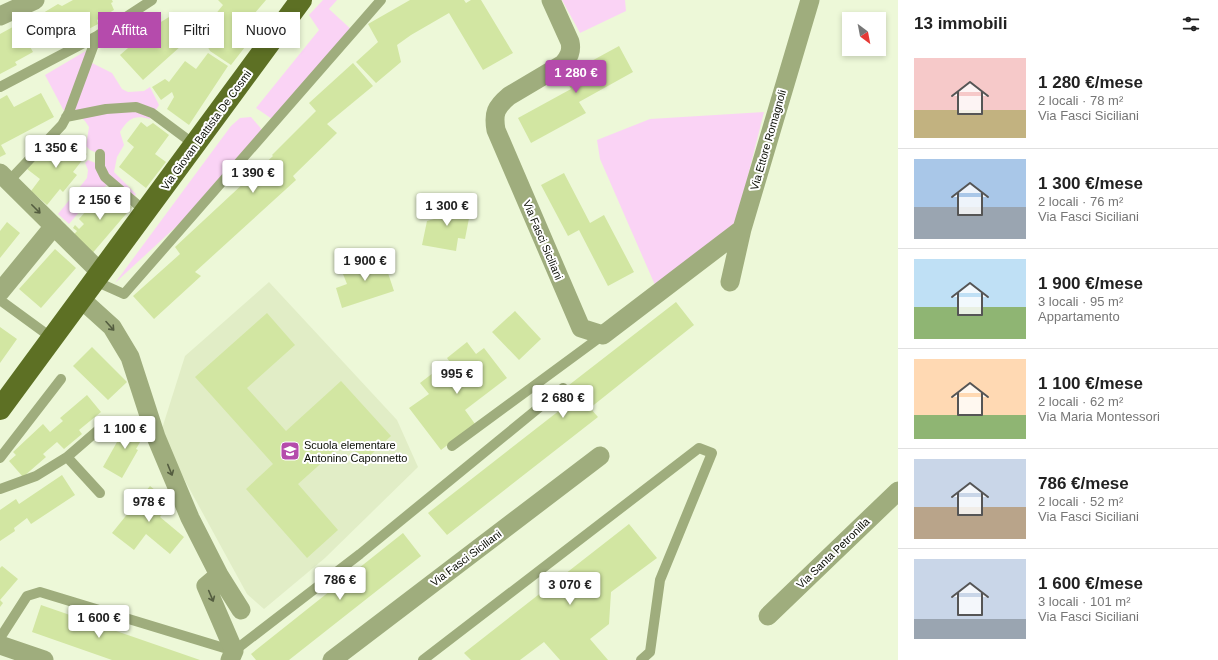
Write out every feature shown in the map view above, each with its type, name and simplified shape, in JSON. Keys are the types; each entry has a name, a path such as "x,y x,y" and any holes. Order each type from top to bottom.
{"main road":[{"name":"Via Giovan Battista De Cosmi","path":"0,409 195,145 298,1"}],"street":[{"path":"0,16 35,0"},
{"name":"Via Fasci Siciliani","path":"551,0 570,42 571,48 568,58 563,64 502,102 494,118 496,130 581,328 603,335"},
{"name":"Via Ettore Romagnoli","path":"730,282 742,229 810,0"},
{"path":"4,177 54,226 98,277"},
{"path":"0,292 54,226"},
{"path":"603,335 742,229"},
{"path":"81,299 112,327 130,357 159,444 190,518 219,575 241,610"},
{"name":"Via Fasci Siciliani","path":"332,660 600,456"},
{"name":"Via Santa Petronilla","path":"768,616 898,491"},
{"path":"219,575 206,586 235,657"},
{"path":"0,645 44,660"}],"lane":[{"path":"0,87 97,36 152,0"},
{"path":"98,277 124,294 382,0"},
{"path":"4,177 62,125 97,36"},
{"path":"66,117 106,109 136,107 152,113 195,145"},
{"path":"100,154 100,167 105,177 146,212"},
{"path":"0,300 52,338"},
{"path":"452,446 603,335"},
{"path":"0,458 61,379"},
{"path":"0,638 27,596 40,592 235,657 563,388"},
{"path":"0,489 36,476 67,457 104,426"},
{"path":"423,660 699,448 712,453 660,580 650,652 641,660"},
{"path":"67,457 100,493"}],"shaded area":[{"path":"323,0 337,0 329,9 354,32 275,121 256,108 319,30 309,15"},
{"path":"562,0 625,0 626,11 580,33"},
{"path":"89,49 65,113 45,75"},
{"path":"90,62 112,73 122,89 128,92 144,91 150,87 159,105 150,119 140,117 132,119 120,132 124,145 117,157 114,172 136,194 131,202 107,185 91,198 69,224 58,214 87,178 88,170 85,163 88,160 103,166 100,154 90,150 86,146 89,127 85,121 72,110"},
{"path":"764,112 735,227 655,285 600,159 597,140 650,119"},
{"path":"251,117 264,132 206,199 115,283 231,126 240,118"},
{"name":"Scuola elementare Antonino Caponnetto","path":"269,282 397,420 418,467 325,558 264,609 247,594 160,435 185,356"}],"building":[{"path":"73,0 112,0 113,2 111,3 114,10 111,12 98,12 98,24 90,28 90,12 45,12 58,4 62,6"},
{"path":"218,0 266,0 256,12 232,12 232,48 244,48 231,65 210,51 208,48 224,48 224,12 217,12 223,5"},
{"path":"410,0 464,0 466,3 471,0 481,0 513,53 483,70 449,13 397,45 401,62 376,83 356,62 378,42 368,24"},
{"path":"169,17 169,48 179,48 143,80 120,55 128,48 161,48 161,22"},
{"path":"12,27 12,48 31,48 33,52 15,62 17,65 0,74 0,34"},
{"path":"619,46 633,72 579,102 586,113 531,143 518,118 571,89 564,76"},
{"path":"208,53 228,66 189,125 167,109 174,97 172,92 161,100 152,87 165,79 169,82 185,61 196,69"},
{"path":"353,63 373,86 327,124 337,133 293,176 296,180 195,272 201,276 154,319 133,296 180,254 175,247 273,156 272,155 316,111 309,103"},
{"path":"41,93 54,117 1,145 6,154 0,157 0,99 7,95 14,107"},
{"path":"141,122 147,127 153,123 169,135 155,154 166,162 146,188 119,167 134,147 127,141"},
{"path":"65,136 87,154 73,172 77,175 63,192 60,189 47,205 31,191 40,179 27,169 43,149 50,155"},
{"path":"564,173 590,223 604,215 634,272 608,286 579,230 568,236 541,185"},
{"path":"109,188 132,207 90,256 70,239 77,231 73,228 75,225 79,229 84,224 79,219"},
{"path":"437,203 471,208 465,239 458,238 456,251 422,245 427,221 434,219"},
{"path":"7,222 20,233 0,258 0,231"},
{"path":"55,249 76,268 41,308 19,289"},
{"path":"382,255 394,291 342,308 336,288 347,284 341,269"},
{"path":"676,302 694,325 590,408 598,417 447,535 428,513 578,396 569,385"},
{"path":"515,311 541,339 519,360 492,332"},
{"path":"267,313 295,345 247,388 286,431 341,381 391,436 364,461 346,441 298,484 338,530 307,558 246,489 273,464 195,377"},
{"path":"0,327 17,339 0,363"},
{"path":"467,342 476,354 484,348 507,378 465,410 475,424 441,450 409,408 429,394 420,383 433,373 445,383 458,373 447,358"},
{"path":"92,347 127,382 108,400 73,366"},
{"path":"87,395 101,412 79,430 82,434 64,449 57,442 43,454 46,457 23,477 9,461 16,455 13,452 43,424 50,432 63,421 60,418"},
{"path":"127,421 146,432 136,449 138,450 122,478 103,467 117,442 115,441"},
{"path":"62,475 75,495 31,524 27,518 14,528 15,531 0,541 0,510 16,499 19,504"},
{"path":"150,486 171,503 160,517 184,537 170,554 146,534 134,550 112,533"},
{"path":"629,524 657,558 611,592 609,624 590,639 608,660 560,660 544,642 520,660 471,660 464,653"},
{"path":"403,533 421,556 289,660 256,660 251,654"},
{"path":"2,566 18,579 0,600 0,568"},
{"path":"0,600 3,603 0,607"},
{"path":"41,605 200,660 112,660 32,632"}],"place":[{"name":"Scuola elementare Antonino Caponnetto","path":"290,451"}]}
